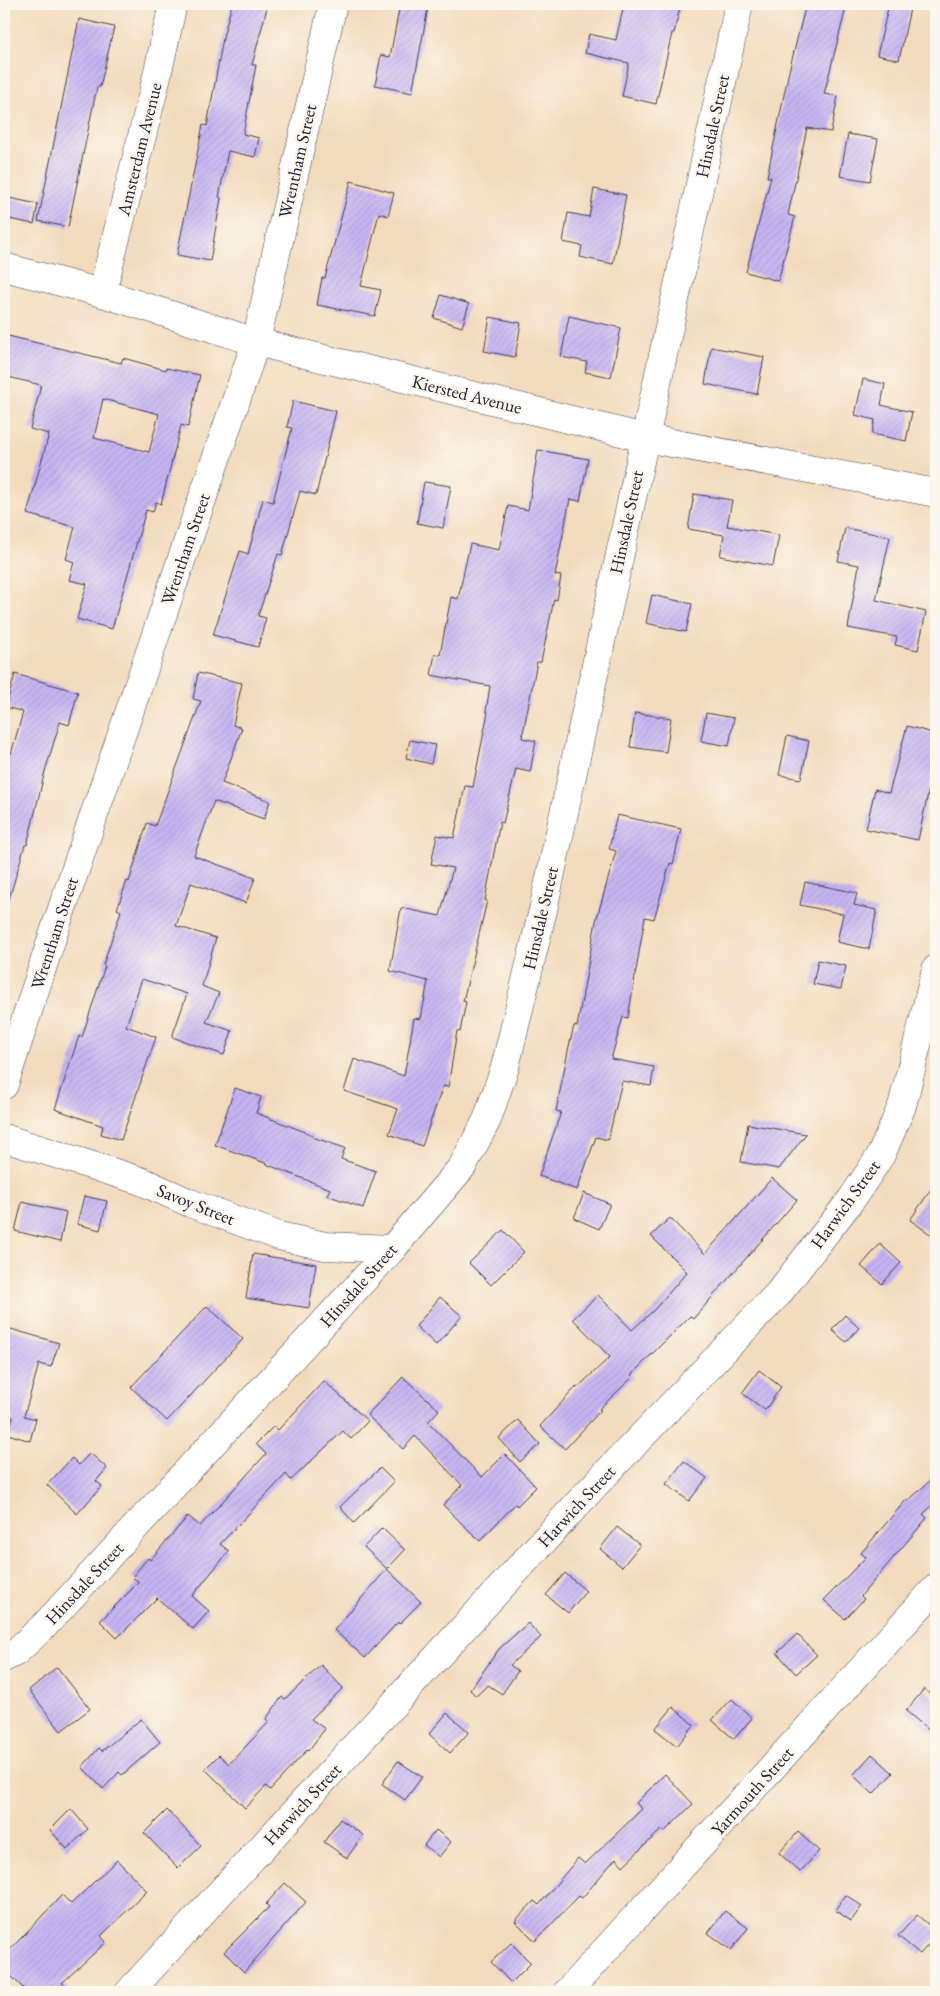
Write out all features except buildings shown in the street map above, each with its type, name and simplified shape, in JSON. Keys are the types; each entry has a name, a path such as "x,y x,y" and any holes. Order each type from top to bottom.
{"street":[{"name":"Amsterdam Avenue","path":"102,293 154,89 173,4"},
{"name":"Wrentham Street","path":"4,1085 55,929 256,342 333,4"},
{"name":"Hinsdale Street","path":"4,1658 16,1652 45,1626 392,1249 462,1167 487,1120 505,1067 543,910 739,4"},
{"name":"Kiersted Avenue","path":"4,267 102,293 256,342 645,438 936,493"},
{"name":"Harwich Street","path":"129,1992 587,1494 778,1294 851,1200 881,1154 902,1106 936,969"},
{"name":"Savoy Street","path":"4,1138 141,1181 190,1203 279,1236 325,1246 392,1249"},
{"name":"Yarmouth Street","path":"567,1992 936,1588"}]}
